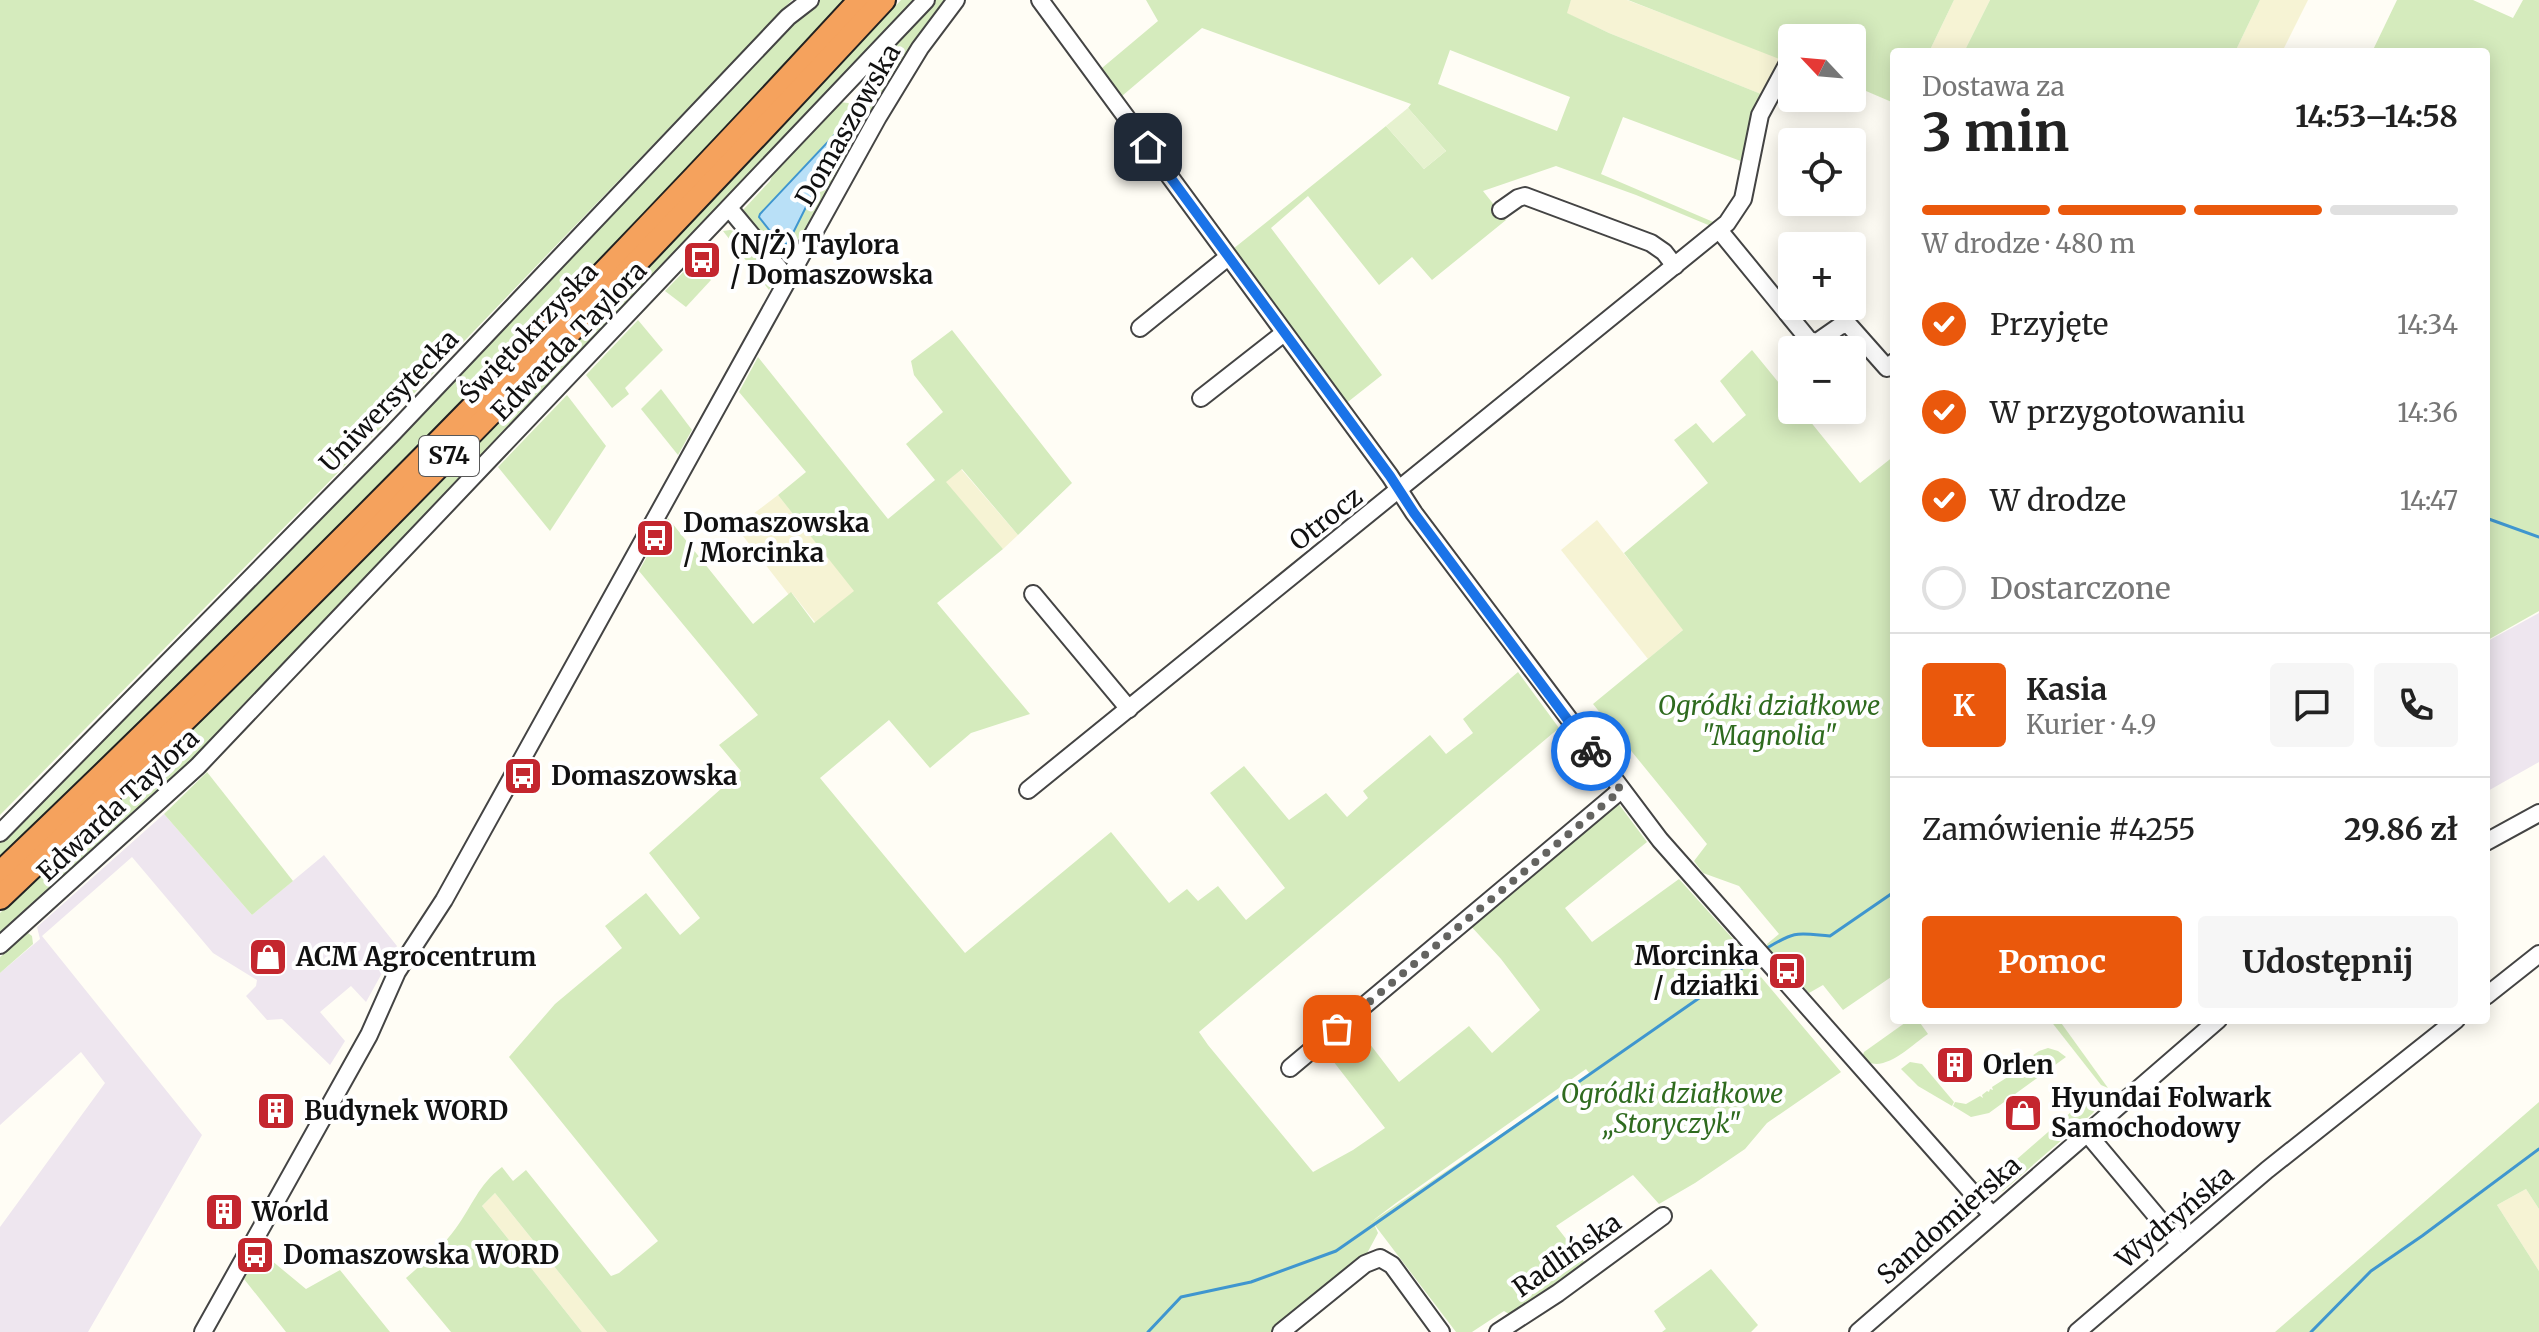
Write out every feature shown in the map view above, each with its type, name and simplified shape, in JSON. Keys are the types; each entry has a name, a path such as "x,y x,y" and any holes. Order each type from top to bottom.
{"highway":[{"name":"Świętokrzyska","path":"0,873 398,483 629,246 860,0"},
{"name":"Świętokrzyska","path":"0,898 431,474 640,259 884,0"}],"street":[{"name":"Uniwersytecka","path":"0,833 382,445 788,17 810,0"},
{"name":"Edwarda Taylora","path":"0,945 198,766 926,0"},
{"name":"Domaszowska","path":"203,1332 369,1035 392,981 444,900 894,90 920,48 956,0"},
{"path":"1040,0 1399,491 1660,840 1992,1215"},
{"path":"1778,82 1760,115 1743,199 1723,226 1809,340 1817,342 1848,324 1887,368 1890,365"},
{"path":"1501,210 1525,196 1651,243 1664,252 1675,266"},
{"path":"729,208 788,279"},
{"name":"Otrocz","path":"1028,790 1723,226"},
{"path":"1140,328 1228,257"},
{"path":"1201,398 1284,333"},
{"path":"1033,594 1129,709"},
{"path":"1290,1068 1621,790"},
{"path":"2490,840 2539,813"},
{"path":"2490,993 2539,954"},
{"name":"Sandomierska","path":"1858,1332 2213,1024"},
{"name":"Wydryńska","path":"2077,1332 2267,1170 2451,1024"},
{"path":"2086,1132 2180,1244"},
{"name":"Radlińska","path":"1498,1332 1558,1293 1663,1216"},
{"path":"1287,1330 1365,1264 1380,1258 1392,1265 1441,1332"}],"shaded area":[{"path":"1571,0 1627,0 1778,57 1778,73 1766,96 1566,13"},
{"path":"1954,0 1990,0 1966,48 1931,48"},
{"path":"2260,0 2308,0 2284,48 2237,48"},
{"path":"961,469 1018,535 1003,549 945,482"},
{"path":"778,495 855,591 930,768 736,527"},
{"path":"1597,520 1684,629 1648,659 1561,550"},
{"path":"2539,613 2539,762 2490,790 2490,640"},
{"path":"164,814 252,915 324,855 397,946 366,1002 351,986 320,1012 345,1041 330,1065 282,1019 267,1020 246,996 256,986 257,980 213,953 132,857 42,936 202,1135 88,1332 0,1332 0,1227 105,1083 81,1052 0,1125 0,973 40,939 37,927"},
{"path":"2526,1189 2539,1209 2539,1271 2497,1205"},
{"path":"495,1193 607,1332 582,1332 482,1206"}],"green space":[{"path":"0,0 792,0 324,487 0,815"},
{"path":"818,0 849,0 667,193 256,614 0,860 0,839 791,22"},
{"path":"901,0 919,0 208,747 0,938 0,913 231,691 458,464 681,234"},
{"path":"933,0 950,0 793,258 781,260 743,210 770,181 775,168 839,102 857,109 870,96 863,86 862,76"},
{"path":"1146,0 1571,0 1567,13 1766,96 1753,120 1746,163 1623,117 1601,174 1718,224 1713,227 1556,166 1483,191 1506,220 1432,280 1412,257 1379,285 1308,196 1271,228 1382,375 1344,405 1233,249 1386,126 1424,169 1446,151 1408,108 1411,104 1202,28 1122,96 1102,68 1158,21","holes":["1450,50 1570,97 1557,131 1438,84"]},
{"path":"1628,0 1954,0 1931,48 1890,48 1890,101 1866,91 1866,24 1778,24 1778,59"},
{"path":"1990,0 2260,0 2237,48 1966,48"},
{"path":"2397,0 2473,0 2513,18 2523,0 2539,0 2539,611 2490,639 2490,48 2374,48"},
{"path":"1408,108 1446,151 1424,169 1386,126"},
{"path":"730,230 754,250 765,265 772,282 769,290 723,231"},
{"path":"691,264 711,280 686,307 665,291"},
{"path":"638,320 663,350 625,388 629,394 612,408 586,375"},
{"name":"Ogródki działkowe ,,Storyczyk\"","path":"952,330 1072,483 1018,535 962,469 946,482 1003,549 937,603 1030,714 971,733 930,768 889,720 820,778 965,953 1111,832 1169,903 1187,889 1198,901 1218,886 1246,920 1285,888 1210,793 1244,766 1289,820 1326,793 1347,817 1368,798 1363,791 1430,735 1446,754 1473,733 1463,719 1518,672 1559,728 1199,1032 1208,1045 1313,1172 1353,1150 1385,1128 1323,1048 1353,1022 1399,1082 1469,1026 1492,1053 1540,1010 1469,924 1615,799 1647,842 1565,908 1592,942 1679,879 1752,960 1742,968 1750,964 1841,1072 1767,1123 1745,1149 1659,1204 1633,1175 1556,1226 1585,1263 1509,1314 1504,1311 1472,1332 1456,1332 1374,1224 1378,1233 1365,1257 1273,1332 607,1332 495,1193 482,1206 582,1332 451,1332 406,1278 445,1242 481,1188 502,1167 513,1181 526,1170 611,1276 658,1241 509,1057 555,1004 622,948 605,926 646,893 680,935 700,918 649,853 741,771 719,745 758,715 639,571 668,518 753,624 791,592 814,623 854,591 778,495 806,472 739,392 758,357 888,519 935,480 906,444 943,412 914,375 911,361","holes":["1586,1069 1590,1074 1371,1222"]},
{"name":"Ogródki działkowe \"Magnolia\"","path":"1752,350 1778,382 1778,424 1812,424 1860,483 1890,459 1890,978 1843,1010 1823,985 1809,993 1767,948 1767,944 1779,934 1739,886 1703,873 1694,861 1707,844 1593,704 1683,630 1624,553 1708,483 1674,440 1696,423 1713,443 1746,415 1720,381"},
{"path":"661,389 692,430 678,455 641,409"},
{"path":"567,395 606,446 550,531 498,467"},
{"path":"207,772 293,881 252,915 164,814"},
{"path":"28,933 32,936 33,944 0,973 0,957"},
{"path":"1903,1024 1921,1024 1928,1034 1887,1062 1870,1063 1862,1058 1864,1052"},
{"path":"2053,1024 2062,1024 2108,1088 2101,1085"},
{"path":"2048,1048 2066,1057 1989,1113 1971,1117 1953,1106 1955,1102 1966,1104 1980,1096 1983,1098 1982,1095 2014,1073 2013,1070"},
{"path":"1910,1062 1922,1064 1954,1102 1952,1106 1918,1086 1901,1069"},
{"path":"2091,1090 2096,1098 2093,1113 2003,1191 1988,1193 1975,1183 1985,1177 1993,1180 2086,1099 2081,1093"},
{"path":"2539,1102 2539,1209 2526,1189 2497,1205 2539,1271 2539,1332 2275,1332"},
{"path":"260,1251 306,1289 340,1270 390,1332 286,1332 244,1279"},
{"path":"1711,1269 1758,1325 1751,1332 1662,1332 1666,1329 1654,1311"}],"water":[{"path":"838,131 842,132 843,141 824,171 788,243 782,246 759,217 760,214"}],"waterway":[{"path":"2490,519 2539,537"},
{"path":"1767,948 1797,934 1830,936 1890,895"},
{"path":"1148,1332 1181,1297 1251,1282 1336,1251 1748,964"},
{"path":"2311,1332 2371,1271 2539,1149"}],"way so far":[{"path":"1337,1029 1621,790 1591,751"}],"place":[{"name":"(N/Ż) Taylora / Domaszowska","path":"702,260"},
{"name":"Domaszowska / Morcinka","path":"655,538"},
{"name":"Domaszowska","path":"523,776"},
{"name":"ACM Agrocentrum","path":"268,957"},
{"name":"Morcinka / działki","path":"1787,971"},
{"name":"Orlen","path":"1955,1065"},
{"name":"Budynek WORD","path":"276,1111"},
{"name":"Hyundai Folwark Samochodowy","path":"2023,1113"},
{"name":"World","path":"224,1212"},
{"name":"Domaszowska WORD","path":"255,1255"}],"route":[{"path":"1148,147 1591,751"}]}
